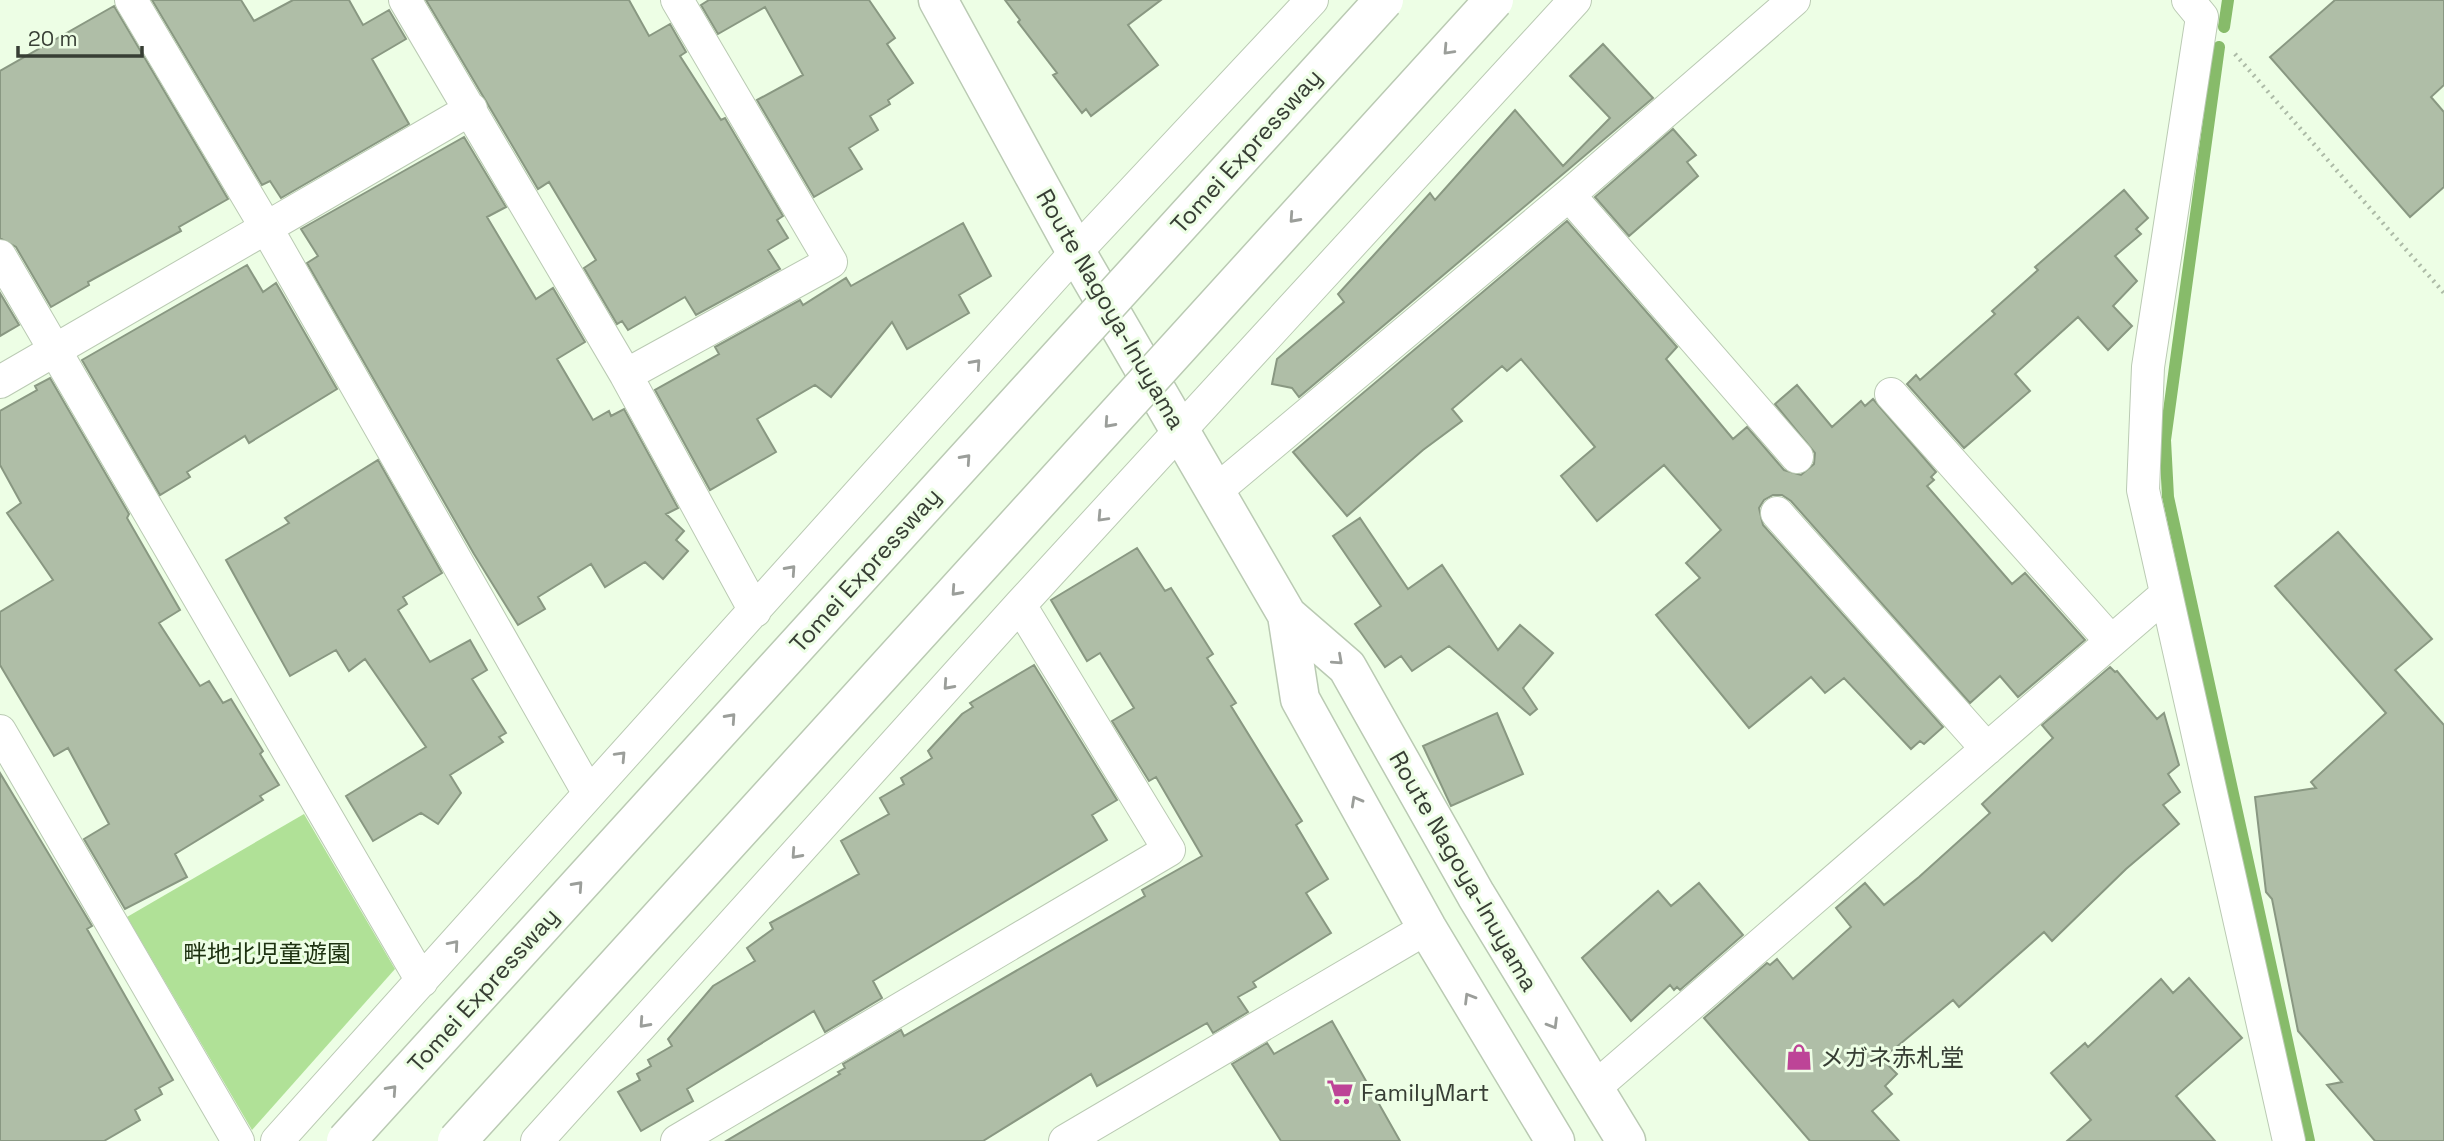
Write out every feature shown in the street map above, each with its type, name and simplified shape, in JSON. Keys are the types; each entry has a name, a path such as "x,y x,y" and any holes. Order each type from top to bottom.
{"main road":[{"name":"Route Nagoya-Inuyama","path":"938,0 1076,251 1217,490 1287,615 1347,667 1476,895 1592,1090 1626,1141"},
{"name":"Tomei Expressway","path":"346,1141 1384,0"},
{"path":"457,1141 1494,0"},
{"name":"Route Nagoya-Inuyama","path":"1287,615 1300,699 1427,928 1555,1141"}],"street":[{"path":"131,0 267,229 588,792"},
{"path":"405,0 626,375 755,611"},
{"path":"626,375 831,262 677,0"},
{"path":"277,1141 1076,251 1312,0"},
{"path":"537,1141 1020,605 1574,0"},
{"path":"1217,490 1569,195 1794,0"},
{"path":"2195,8 2148,367 2143,490 2289,1141"},
{"path":"0,382 471,109"},
{"path":"1569,195 1797,457"},
{"path":"0,256 422,981"},
{"path":"1891,394 2111,641"},
{"path":"1777,513 1987,749"},
{"path":"1592,1090 2165,595"},
{"path":"677,1141 1169,850 1020,605"},
{"path":"0,731 238,1141"},
{"path":"1065,1141 1427,928"}],"path":[{"path":"2195,8 2444,293"}],"green space":[{"name":"畔地北児童遊園","path":"304,814 395,969 252,1130 127,917"}],"building":[{"path":"152,0 241,0 254,21 293,0 349,0 363,25 389,10 406,39 372,59 409,124 281,198 270,181 262,185"},
{"path":"426,0 629,0 649,36 670,24 686,52 680,56 721,120 725,118 783,216 777,220 788,238 768,250 780,269 696,315 685,297 628,330 622,321 617,324 584,268 596,260 549,182 538,189"},
{"path":"709,0 869,0 895,38 887,44 913,83 888,100 890,104 870,116 878,130 849,148 862,169 814,197 757,100 803,75 765,7 718,34 701,5"},
{"path":"1005,0 1161,0 1128,25 1158,65 1091,116 1086,109 1082,113 1053,75 1057,73 1018,22 1020,20"},
{"path":"2335,0 2444,0 2444,85 2431,97 2444,112 2444,187 2410,217 2270,57"},
{"path":"114,6 228,199 179,227 181,231 88,282 89,285 51,307 16,247 0,238 0,71"},
{"path":"1603,44 1653,98 1299,397 1292,388 1272,384 1277,359 1344,302 1338,294 1430,193 1435,200 1515,110 1563,166 1610,118 1570,76"},
{"path":"1673,129 1696,155 1687,162 1698,176 1629,236 1595,197"},
{"path":"464,137 506,207 487,217 536,299 553,288 585,342 557,359 593,420 609,411 611,416 624,409 678,508 666,514 684,531 676,540 688,551 663,579 645,562 605,587 591,564 538,597 545,609 518,625 474,554 307,263 318,256 301,229"},
{"path":"2124,190 2148,218 2136,229 2141,234 2115,256 2137,281 2113,306 2132,326 2108,350 2078,317 2015,374 2030,391 1964,448 1907,384 1916,375 1920,380 1995,314 1992,311 2038,270 2035,267"},
{"path":"1567,221 1677,347 1666,359 1733,439 1747,427 1784,470 1801,475 1814,464 1815,453 1775,404 1797,385 1832,427 1861,401 1865,406 1873,399 1936,472 1931,477 1934,480 1927,486 2012,584 2025,573 2085,640 2018,697 2000,676 1970,703 1791,501 1782,495 1773,495 1764,500 1759,508 1763,525 1943,727 1924,744 1920,741 1911,749 1844,678 1825,693 1811,677 1749,728 1656,615 1700,578 1686,563 1721,530 1664,465 1597,521 1561,476 1595,447 1521,359 1507,371 1502,366 1452,409 1462,421 1423,450 1347,516 1293,452"},
{"path":"963,223 991,276 959,295 969,313 907,349 892,322 831,397 815,385 757,419 776,452 710,490 655,390 719,354 715,347 800,300 803,305 846,278 851,286"},
{"path":"247,265 263,292 276,283 337,389 249,443 245,436 187,472 190,477 160,495 82,360"},
{"path":"0,293 19,325 0,336"},
{"path":"50,378 129,514 127,518 180,610 159,623 200,686 209,681 223,703 231,699 263,751 260,754 279,785 260,796 263,800 175,854 187,877 125,909 84,839 109,824 68,748 54,756 0,665 0,612 53,580 7,513 21,503 0,465 0,411 37,390 35,386"},
{"path":"378,460 442,573 403,597 407,604 398,610 430,662 470,640 487,670 472,679 506,733 499,737 503,742 450,775 461,793 438,824 421,813 373,841 346,796 426,747 365,659 349,671 336,650 290,676 226,560 289,523 285,518"},
{"path":"1360,518 1408,589 1442,565 1498,650 1520,625 1553,653 1523,688 1537,709 1530,715 1449,646 1412,671 1401,656 1385,667 1355,624 1381,606 1333,536"},
{"path":"2338,532 2432,639 2395,670 2444,725 2444,1141 2375,1141 2327,1085 2342,1082 2298,1031 2272,899 2266,892 2255,797 2316,788 2311,782 2386,713 2275,586"},
{"path":"1137,548 1165,591 1171,588 1213,654 1207,658 1236,703 1231,706 1302,821 1296,825 1328,879 1306,893 1331,933 1253,982 1256,987 1238,997 1248,1012 1213,1033 1207,1023 1097,1086 1091,1074 983,1141 726,1141 840,1074 838,1072 845,1068 843,1064 901,1030 904,1036 1145,896 1142,890 1202,856 1156,777 1149,781 1112,721 1134,708 1100,653 1087,661 1051,600"},
{"path":"1034,665 1117,800 1092,815 1107,840 873,981 882,998 825,1032 814,1011 687,1089 693,1101 641,1131 618,1092 640,1080 637,1074 651,1066 648,1060 672,1046 668,1039 713,986 755,961 747,948 773,929 770,923 859,874 841,841 889,814 880,798 904,784 901,778 932,758 928,751 962,714 973,707 970,703"},
{"path":"2110,667 2117,671 2157,719 2164,713 2179,765 2168,774 2180,792 2163,805 2179,824 2126,869 2052,941 2044,932 1959,1007 1953,1000 1882,1059 1897,1074 1885,1086 1892,1094 1872,1111 1899,1141 1810,1141 1704,1018 1767,963 1770,965 1777,959 1793,979 1851,927 1836,908 1865,883 1884,905 1919,877 1990,813 1982,804 2053,738 2042,725"},
{"path":"1497,713 1523,774 1451,806 1423,746"},
{"path":"0,773 92,926 87,929 173,1080 159,1088 162,1094 135,1110 140,1120 104,1141 0,1141"},
{"path":"1699,883 1743,935 1680,990 1677,987 1674,990 1670,985 1631,1021 1582,958 1658,891 1671,906"},
{"path":"2189,978 2242,1038 2176,1096 2215,1141 2067,1141 2091,1120 2051,1073 2085,1043 2088,1047 2161,979 2173,993"},
{"path":"1332,1021 1400,1141 1281,1141 1232,1064 1267,1043 1274,1054"}],"waterway":[{"path":"2224,27 2228,0"},
{"path":"2219,47 2165,440 2168,497 2309,1141"}],"place":[{"name":"メガネ赤札堂","path":"1799,1057"},
{"name":"FamilyMart","path":"1340,1092"}]}
